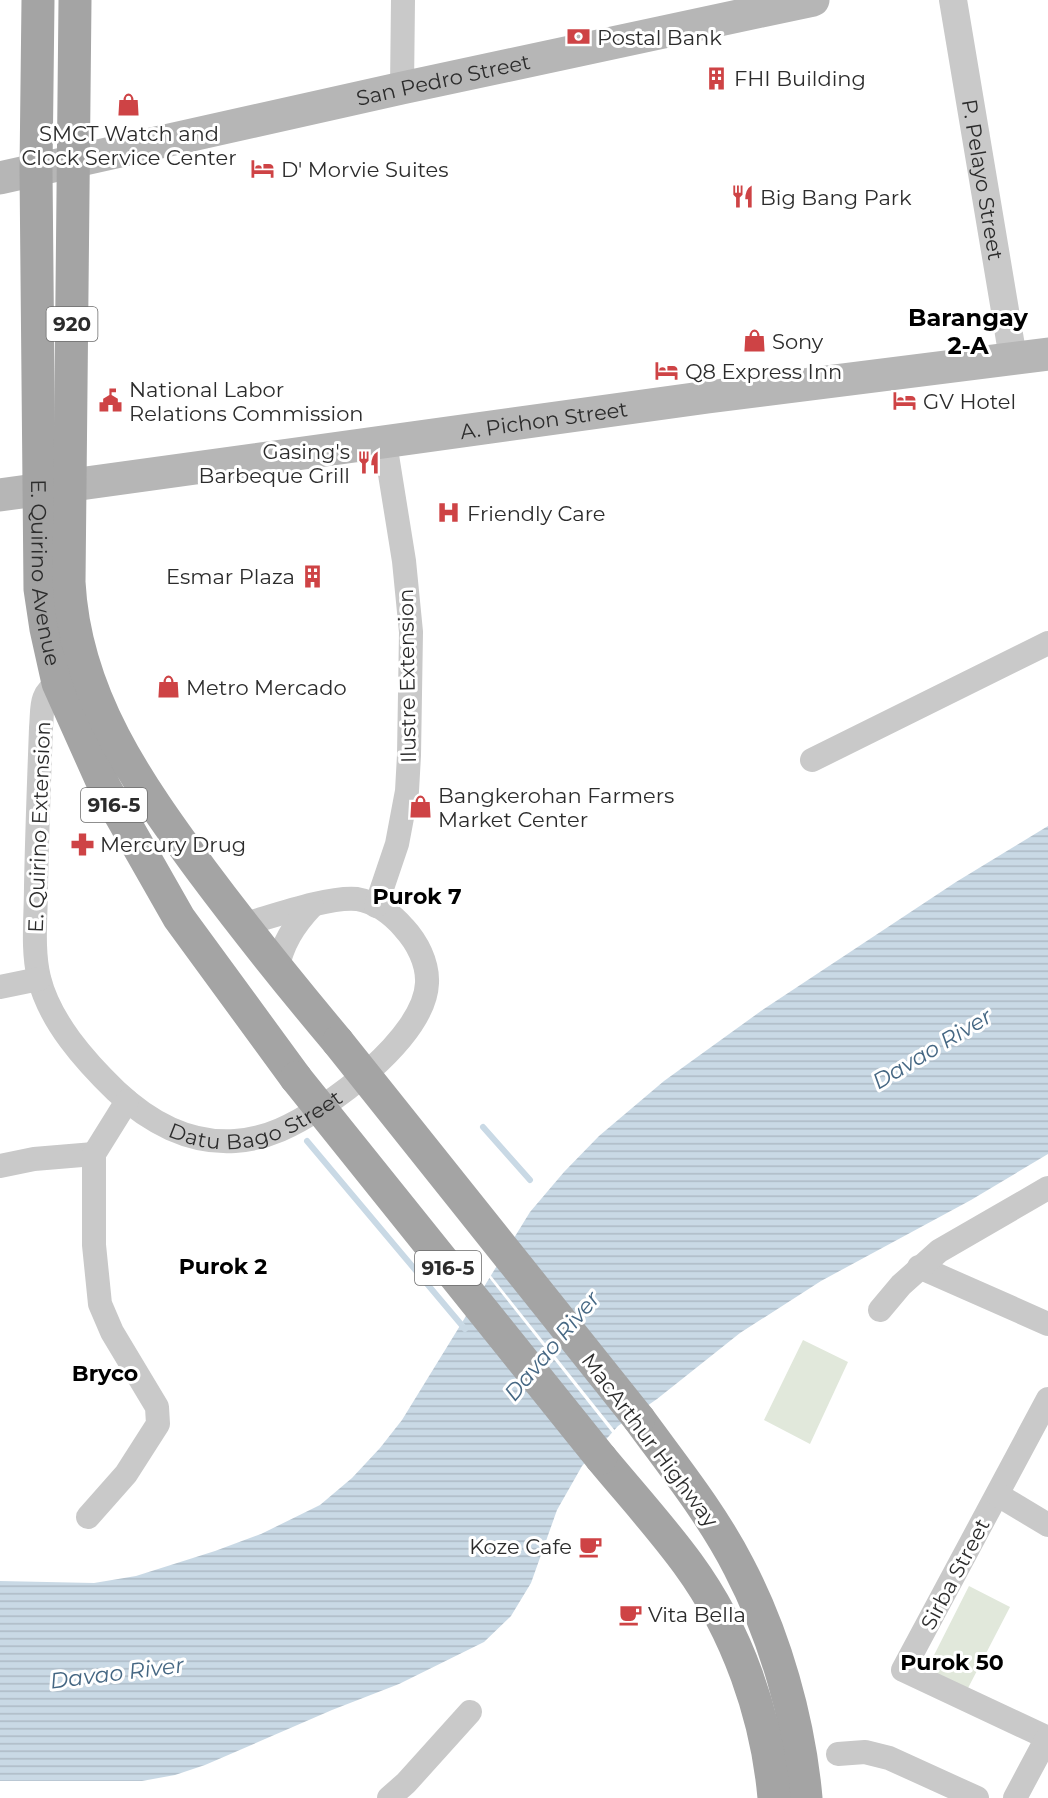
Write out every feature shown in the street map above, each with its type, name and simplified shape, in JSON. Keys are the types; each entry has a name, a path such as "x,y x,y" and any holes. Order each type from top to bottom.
{"main road":[{"name":"E. Quirino Avenue","path":"38,0 36,170 55,488 76,640 88,678 110,730 134,775 242,925 338,1042"},
{"name":"E. Quirino Avenue","path":"75,0 74,162 55,488 40,589 58,683 105,788 179,918 296,1078 688,1566 722,1618 741,1660 757,1709 772,1773 774,1798"},
{"name":"San Pedro Street","path":"0,178 402,88 813,0"},
{"name":"A. Pichon Street","path":"0,495 697,399 1048,354"},
{"name":"MacArthur Highway","path":"338,1042 639,1419 710,1517 739,1567 754,1599 789,1699 803,1764 806,1798"}],"street":[{"path":"402,88 403,0"},
{"name":"P. Pelayo Street","path":"953,0 1013,358"},
{"name":"Ilustre Extension","path":"376,906 397,844 407,791 409,755 411,632 404,561 385,443"},
{"path":"812,760 1048,643"},
{"name":"E. Quirino Extension","path":"39,979 35,940 41,728 44,696 58,683"},
{"path":"242,925 330,901 359,899 376,906"},
{"path":"277,970 289,934 312,906"},
{"name":"Datu Bago Street","path":"39,979 52,1011 67,1035 100,1075 127,1101 163,1126 204,1140 233,1141 264,1136 283,1129 355,1082 393,1048 414,1023 427,983 424,961 411,936 394,918 376,906"},
{"path":"0,987 39,979"},
{"path":"88,1517 126,1474 158,1424 157,1407 112,1332 100,1304 94,1245 94,1154 127,1101"},
{"path":"0,1166 34,1159 94,1154"},
{"path":"880,1310 919,1267 948,1245 1048,1188"},
{"path":"919,1267 1048,1324"},
{"name":"Sirba Street","path":"1047,1738 903,1670 1048,1399"},
{"path":"998,1495 1048,1525"},
{"path":"389,1798 406,1783 470,1712"},
{"path":"1015,1798 1047,1738"},
{"path":"838,1754 865,1752 889,1758 977,1798"}],"shaded area":[{"path":"803,1340 848,1362 810,1444 764,1420"},
{"path":"969,1586 1010,1607 967,1690 927,1669"}],"water":[{"name":"Davao River","path":"1048,826 1048,1154 971,1200 821,1281 740,1333 657,1399 618,1426 582,1466 557,1510 531,1583 511,1616 484,1642 399,1684 332,1710 205,1765 175,1775 142,1781 0,1781 0,1581 94,1583 136,1576 261,1534 320,1505 352,1478 402,1420 530,1212 599,1136 664,1081 761,1011 956,882"}],"pier":[{"path":"488,1272 616,1432 614,1435 487,1275"}],"waterway":[{"path":"483,1127 530,1180"},
{"path":"307,1141 465,1329"}],"place":[{"name":"Postal Bank","path":"579,37"},
{"name":"FHI Building","path":"716,78"},
{"name":"SMCT Watch and Clock Service Center","path":"129,105"},
{"name":"D' Morvie Suites","path":"263,169"},
{"name":"Big Bang Park","path":"742,197"},
{"name":"Sony","path":"754,341"},
{"name":"Q8 Express Inn","path":"667,371"},
{"name":"National Labor Relations Commission","path":"111,401"},
{"name":"GV Hotel","path":"905,401"},
{"name":"Gasing's Barbeque Grill","path":"368,463"},
{"name":"Friendly Care","path":"449,513"},
{"name":"Esmar Plaza","path":"313,576"},
{"name":"Metro Mercado","path":"168,687"},
{"name":"Bangkerohan Farmers Market Center","path":"420,807"},
{"name":"Mercury Drug","path":"82,844"},
{"name":"Koze Cafe","path":"590,1546"},
{"name":"Vita Bella","path":"630,1614"}],"district":[{"name":"Barangay 2-A","path":"968,331"},
{"name":"Purok 7","path":"417,896"},
{"name":"Purok 2","path":"223,1266"},
{"name":"Bryco","path":"105,1373"},
{"name":"Purok 50","path":"952,1662"}]}
